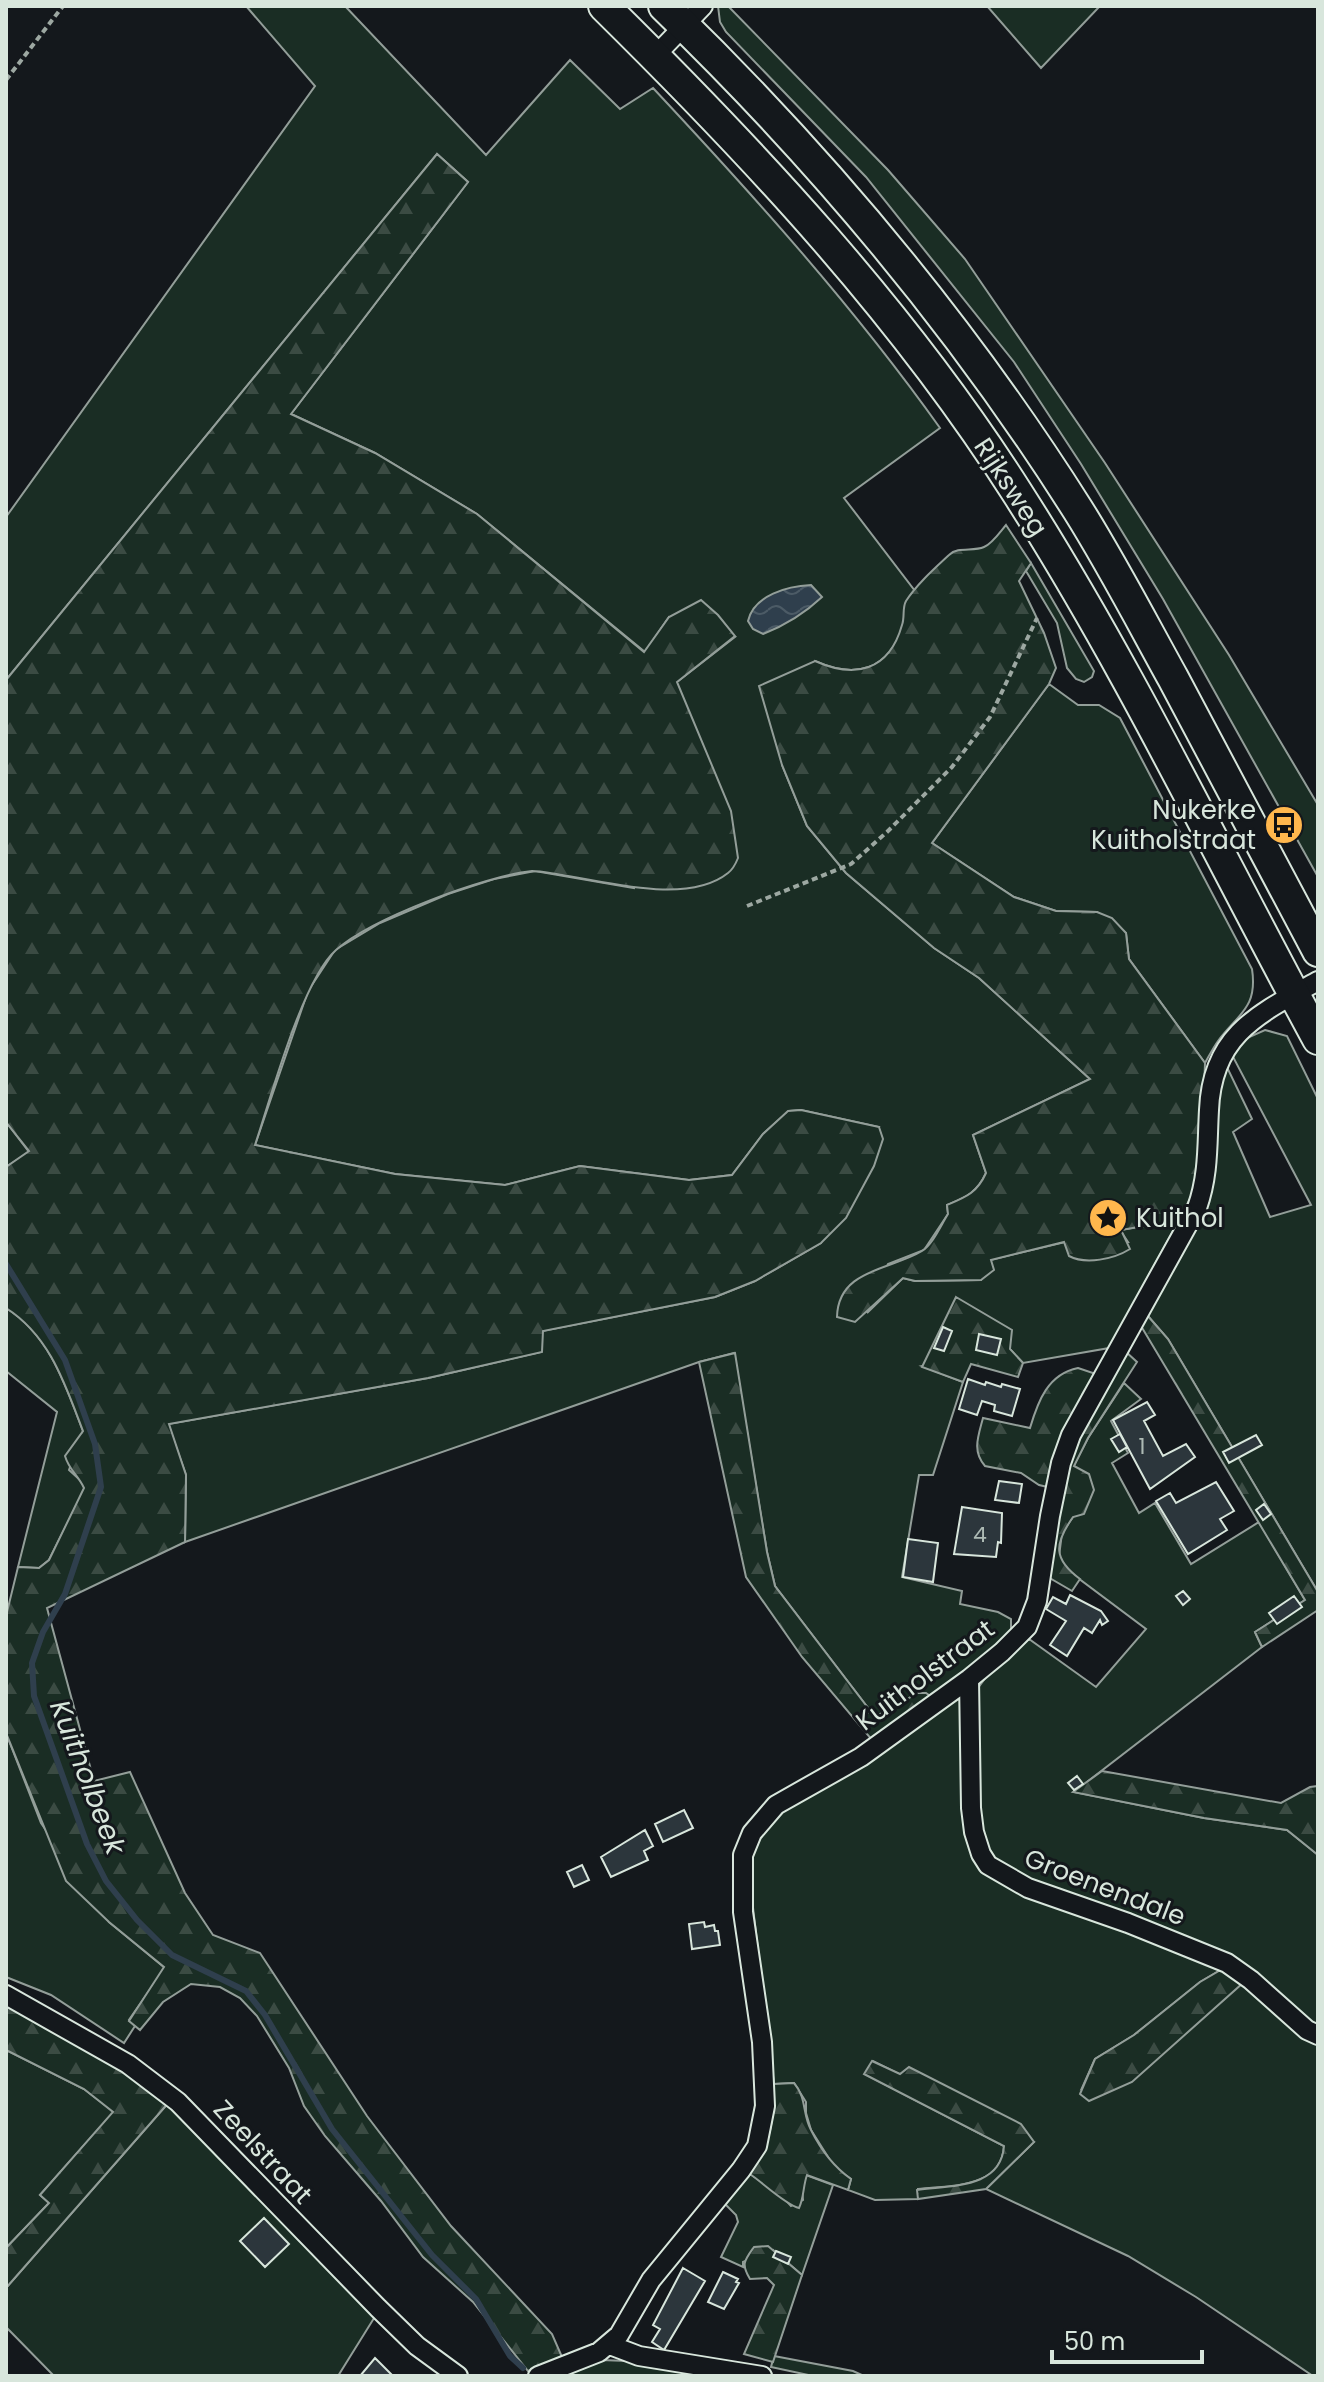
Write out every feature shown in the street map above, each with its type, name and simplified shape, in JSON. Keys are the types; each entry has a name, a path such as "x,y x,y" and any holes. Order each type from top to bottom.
{"highway":[{"name":"Rijksweg","path":"604,6 799,209 862,281 963,413 1017,493 1083,601 1306,988 1318,1039"},
{"name":"Rijksweg","path":"684,13 880,237 938,309 1026,430 1130,599 1318,951"}],"street":[{"path":"655,56 684,13"},
{"name":"Kuitholstraat","path":"610,2345 627,2325 651,2280 757,2146 765,2106 762,2042 743,1912 743,1855 752,1833 776,1805 861,1757 969,1679 1027,1627 1037,1601 1050,1516 1061,1463 1071,1435 1197,1208 1208,1164 1212,1075 1232,1038 1250,1022 1306,988"},
{"name":"Groenendale","path":"969,1679 971,1808 974,1832 988,1865 1028,1888 1128,1923 1227,1963 1307,2030 1318,2035"},
{"name":"Zeelstraat","path":"6,1995 100,2047 172,2096 417,2346 458,2376"},
{"path":"538,2376 610,2345 639,2356 762,2376"}],"path":[{"path":"6,80 63,6"},
{"path":"747,906 851,864 887,832 952,767 990,717 1037,618"}],"green space":[{"path":"246,6 345,6 486,155 570,60 620,109 653,88 802,253 873,339 940,428 844,498 915,591 907,604 897,640 880,661 857,670 830,667 815,661 782,765 807,826 846,873 934,948 979,978 1090,1079 973,1135 986,1173 983,1180 970,1194 947,1205 948,1214 924,1250 888,1264 867,1313 903,1278 915,1281 981,1280 990,1260 1065,1242 1128,1242 1120,1230 1179,1220 1109,1348 1023,1363 1010,1349 922,1366 963,1382 933,1475 919,1475 902,1577 962,1591 960,1604 998,1612 1011,1619 1011,1632 1001,1644 933,1698 918,1693 875,1717 775,1586 734,1353 699,1362 185,1542 186,1475 168,1424 428,1378 541,1352 542,1331 715,1297 755,1281 821,1243 879,1127 801,1110 789,1111 763,1134 732,1175 689,1180 580,1166 505,1185 395,1174 255,1145 308,991 335,950 380,923 448,894 494,879 535,871 634,888 677,682 735,637 669,617 645,652 477,514 375,453 291,414 468,182 437,154 6,680 6,517 315,86"},
{"path":"718,6 728,6 888,170 965,259 1105,463 1229,655 1318,805 1318,877 1163,599 1081,464 1014,362 866,177 726,32 720,22"},
{"path":"987,6 1100,6 1041,68"},
{"path":"437,154 468,182 291,414 375,453 477,514 644,652 669,617 701,600 718,615 735,636 677,682 731,811 738,858 729,872 711,883 670,890 624,886 540,871 512,875 430,900 353,938 336,950 323,965 311,987 289,1041 255,1145 395,1174 505,1185 580,1166 689,1180 732,1175 763,1134 788,1111 801,1110 879,1127 883,1139 874,1166 846,1218 821,1243 755,1281 715,1297 543,1331 542,1352 428,1378 169,1424 186,1475 185,1542 47,1608 94,1781 130,1772 185,1893 213,1935 260,1953 367,2116 451,2226 552,2334 562,2357 528,2371 473,2302 423,2257 381,2201 325,2136 304,2106 289,2068 257,2016 240,1998 220,1987 191,1984 163,2002 140,2030 129,2021 164,1967 109,1922 66,1881 6,1733 6,1616 18,1567 39,1568 49,1560 84,1488 65,1456 83,1431 62,1379 34,1332 6,1308 6,1167 29,1151 6,1122 6,680"},
{"path":"1006,525 1031,563 1019,581 1044,633 1056,668 1049,684 932,843 1014,897 1056,911 1097,912 1112,918 1126,933 1129,959 1205,1063 1202,1153 1194,1191 1179,1220 1121,1230 1130,1249 1123,1253 1100,1260 1076,1259 1069,1256 1064,1242 991,1260 994,1270 981,1280 915,1281 903,1278 855,1322 837,1317 846,1289 868,1273 926,1248 948,1214 947,1205 970,1194 983,1180 986,1173 973,1135 1090,1079 979,978 934,948 846,873 807,826 782,765 759,686 815,661 830,667 857,670 879,661 889,653 896,640 903,622 905,604 920,583 953,552 987,545"},
{"path":"1031,563 1094,671 1092,677 1084,682 1076,679 1067,668 1057,623 1026,571"},
{"path":"1049,684 1078,705 1099,705 1120,718 1252,969 1252,993 1245,1010 1218,1041 1205,1063 1129,959 1126,933 1097,912 1056,911 1014,897 932,843"},
{"path":"1265,1030 1287,1036 1318,1099 1318,1592 1168,1339 1147,1315 1200,1217 1216,1094 1226,1065 1252,1119 1233,1132 1270,1217 1311,1205 1232,1055 1247,1038"},
{"path":"6,1122 29,1152 6,1167"},
{"path":"956,1297 1012,1330 1010,1349 1023,1363 1018,1377 971,1364 963,1382 922,1367"},
{"path":"6,1308 34,1332 45,1347 83,1431 69,1470 85,1488 49,1560 39,1568 18,1567 57,1412 6,1371"},
{"path":"1147,1315 1168,1339 1318,1592 1318,1610 1262,1647 1255,1632 1305,1600 1141,1326"},
{"path":"1125,1351 1137,1362 1088,1438 1074,1466 1089,1474 1094,1490 1084,1514 1073,1517 1060,1543 1061,1558 1080,1579 1072,1591 1048,1577 1058,1503 1079,1433"},
{"path":"735,1353 775,1586 875,1717 918,1693 926,1693 933,1698 872,1740 802,1657 746,1577 699,1362"},
{"path":"1078,1368 1096,1374 1064,1433 1052,1488 1039,1485 1021,1473 985,1466 977,1449 983,1418 1030,1428 1046,1390 1059,1376"},
{"path":"1124,1383 1141,1399 1111,1421 1128,1453 1112,1463 1139,1513 1155,1503 1191,1564 1259,1522 1305,1600 1255,1632 1262,1647 1074,1792 1204,1818 1287,1830 1318,1855 1318,2030 1271,1990 994,1864 977,1822 978,1688 989,1673 1029,1639 1096,1687 1146,1629 1066,1569 1059,1556 1062,1533 1073,1517 1073,1467"},
{"path":"958,1696 965,1696 985,1872 1008,1887 1112,1921 1224,1968 1200,1982 1134,2035 1095,2059 1082,2088 1244,1982 1318,2041 1318,2376 1313,2376 1196,2297 1128,2256 986,2189 1034,2142 873,2061 865,2074 1004,2146 1001,2160 984,2177 959,2185 918,2189 918,2199 875,2200 848,2190 851,2179 835,2168 811,2130 806,2102 794,2083 774,2084 749,1874 757,1844 773,1817"},
{"path":"6,1733 41,1823 109,1922 165,1968 129,2020 135,2026 124,2043 51,1995 6,1977"},
{"path":"1102,1771 1281,1803 1310,1787 1318,1786 1318,1855 1287,1830 1204,1818 1073,1792"},
{"path":"1224,1968 1244,1982 1132,2082 1089,2101 1080,2094 1095,2059 1134,2035 1200,1982"},
{"path":"6,2003 58,2029 170,2101 6,2288 6,2248 49,2203 40,2195 113,2112 84,2089 6,2050"},
{"path":"6,2050 84,2089 114,2112 40,2195 49,2203 6,2248"},
{"path":"872,2061 900,2074 909,2067 1021,2124 1034,2142 986,2189 918,2199 917,2190 984,2178 1001,2160 1004,2146 864,2074"},
{"path":"794,2083 801,2094 808,2124 815,2137 833,2163 851,2179 848,2190 807,2175 799,2208 750,2174 763,2152 770,2131 774,2084"},
{"path":"170,2101 376,2315 338,2376 54,2376 6,2327 6,2288"},
{"path":"750,2174 791,2206 803,2200 806,2175 833,2185 802,2275 773,2250 743,2262 743,2267 721,2257 738,2222 736,2215 725,2204"},
{"path":"768,2246 802,2275 773,2362 744,2354 774,2285 767,2278 750,2279 745,2263 754,2247"},
{"path":"774,2356 853,2371 864,2376 813,2376 771,2367"},
{"path":"601,2360 686,2371 688,2376 564,2376"}],"water":[{"path":"811,585 822,597 808,609 763,634 753,629 748,621 751,612 765,598 792,587"}],"building":[{"path":"943,1327 952,1331 944,1351 934,1348"},
{"path":"979,1334 1001,1339 997,1355 976,1350"},
{"path":"968,1379 985,1385 986,1382 1020,1389 1012,1416 994,1411 995,1405 982,1401 977,1415 959,1409"},
{"path":"1147,1402 1155,1415 1144,1421 1163,1456 1186,1444 1195,1457 1150,1489 1113,1420"},
{"path":"1120,1434 1127,1447 1119,1452 1111,1439"},
{"path":"1256,1435 1262,1445 1229,1463 1223,1452"},
{"path":"999,1481 1022,1484 1019,1503 995,1500"},
{"path":"1216,1482 1234,1511 1220,1519 1227,1530 1188,1554 1156,1501 1170,1493 1176,1503"},
{"path":"1264,1504 1271,1514 1263,1520 1256,1510"},
{"path":"962,1507 1002,1513 1001,1543 998,1542 996,1557 954,1554"},
{"path":"908,1539 938,1543 933,1582 903,1577"},
{"path":"1183,1591 1190,1599 1183,1605 1176,1596"},
{"path":"1070,1595 1101,1611 1108,1621 1102,1625 1100,1620 1092,1633 1084,1628 1067,1656 1050,1645 1066,1621 1046,1609 1053,1597 1066,1604"},
{"path":"1294,1596 1302,1607 1277,1624 1269,1613"},
{"path":"1077,1776 1083,1784 1074,1790 1068,1783"},
{"path":"684,1810 693,1828 663,1842 655,1824"},
{"path":"645,1830 653,1846 644,1851 648,1860 611,1877 601,1857"},
{"path":"582,1865 589,1880 574,1887 567,1872"},
{"path":"704,1922 705,1927 714,1925 720,1945 692,1949 689,1924"},
{"path":"264,2218 289,2244 265,2267 240,2241"},
{"path":"776,2251 791,2257 788,2264 773,2257"},
{"path":"683,2268 705,2281 664,2350 652,2342 660,2329 653,2325"},
{"path":"723,2272 738,2279 736,2282 739,2283 724,2309 708,2302"},
{"path":"375,2358 393,2376 360,2376"}],"waterway":[{"name":"Kuitholbeek","path":"6,1264 65,1360 95,1444 101,1487 65,1594 43,1632 32,1663 34,1696 87,1844 106,1881 137,1920 172,1955 246,1991 265,2015 332,2129 432,2255 476,2299 510,2356 523,2368"}],"place":[{"name":"Nukerke Kuitholstraat","path":"1284,825"},
{"name":"Kuithol","path":"1108,1218"}]}
